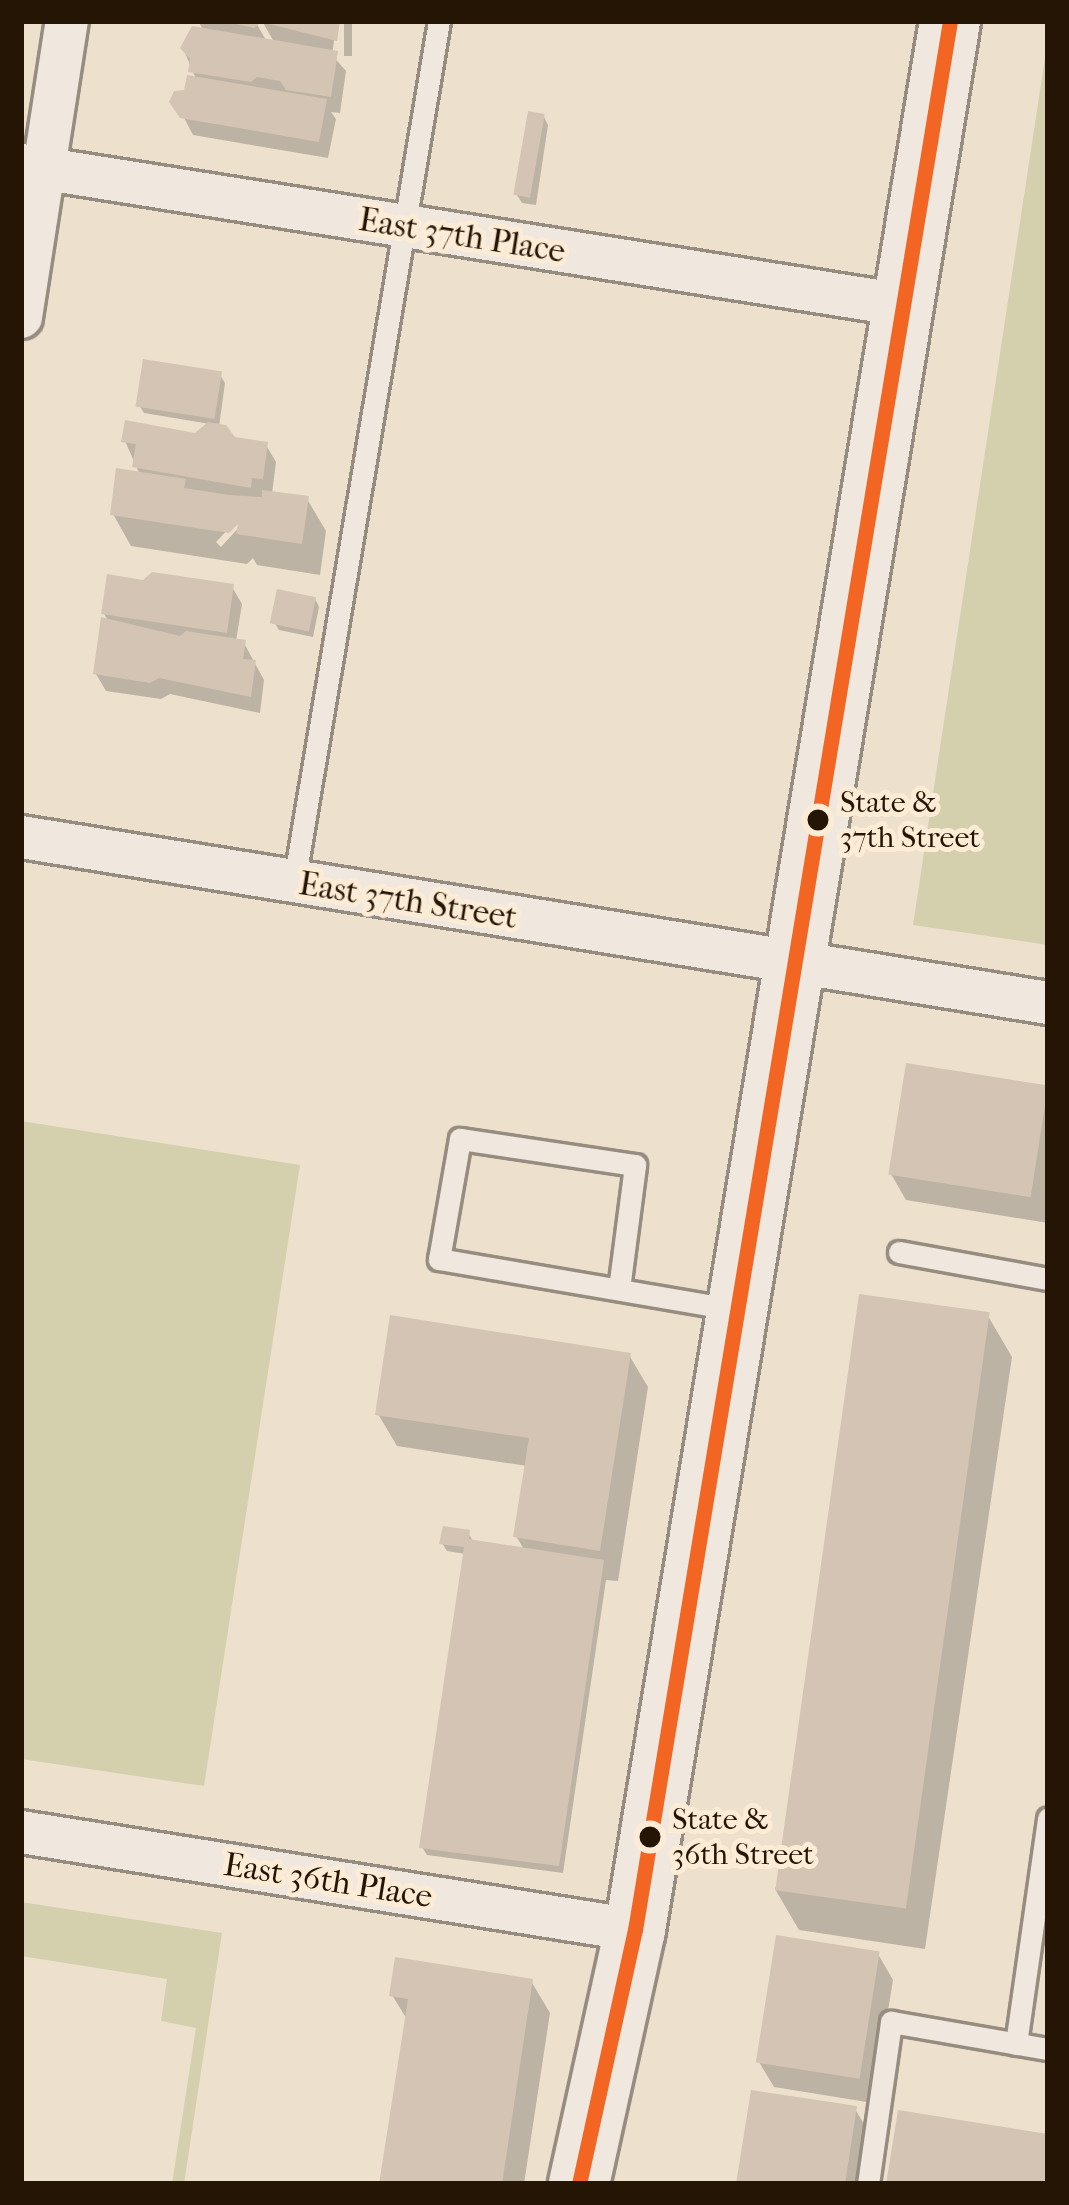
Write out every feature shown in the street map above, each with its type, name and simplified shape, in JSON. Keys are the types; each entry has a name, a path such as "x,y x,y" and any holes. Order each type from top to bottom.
{"main road":[{"path":"579,2184 635,1930 950,21"},
{"path":"621,2184 635,1930"}],"street":[{"path":"21,317 33,167 67,21"},
{"name":"East 37th Place","path":"33,167 903,305"},
{"name":"East 37th Street","path":"21,837 1048,1003"},
{"name":"East 36th Place","path":"21,1832 635,1930"}],"lane":[{"path":"294,882 439,21"},
{"path":"619,1289 634,1165 460,1139 439,1259 737,1310"},
{"path":"899,1252 1048,1279"},
{"path":"1016,2044 1048,1818"},
{"path":"868,2184 891,2022 1048,2049"}],"shaded area":[{"path":"1048,38 1048,945 913,925"},
{"path":"21,1121 300,1165 204,1786 21,1759"},
{"path":"21,1902 222,1933 184,2184 172,2184 196,2028 161,2021 167,1979 21,1956"}],"building":[{"path":"221,21 340,21 337,41 261,22 254,28"},
{"path":"192,26 338,51 331,97 286,90 280,81 257,77 251,82 188,72 190,59 180,48"},
{"path":"187,75 327,99 319,142 180,118 169,102 174,91 184,90"},
{"path":"528,111 545,114 530,198 513,195"},
{"path":"143,359 222,372 215,419 135,406"},
{"path":"125,420 195,433 208,422 226,425 235,437 268,442 263,479 252,478 251,488 132,467 136,444 121,442"},
{"path":"116,468 186,479 184,488 229,495 262,497 262,490 309,496 302,544 236,534 238,524 229,533 110,515"},
{"path":"152,572 234,584 227,633 101,614 107,574 143,580"},
{"path":"277,589 316,597 309,632 270,623"},
{"path":"101,617 180,636 186,631 246,640 243,659 256,660 251,697 159,678 150,683 93,674"},
{"path":"906,1063 1048,1085 1031,1197 888,1175"},
{"path":"859,1294 990,1312 906,1909 775,1890"},
{"path":"390,1315 631,1353 600,1551 513,1537 529,1438 375,1415"},
{"path":"443,1526 470,1530 469,1539 604,1560 559,1866 419,1848 464,1547 439,1544"},
{"path":"776,1935 880,1951 860,2079 756,2062"},
{"path":"395,1957 533,1979 502,2184 379,2184 408,1999 389,1996"},
{"path":"751,2090 857,2106 845,2184 736,2184"},
{"path":"898,2110 1048,2134 1048,2184 886,2184"}],"transit line":[{"path":"579,2184 635,1930 950,21"}],"place":[{"name":"State & 37th Street","path":"818,820"},
{"name":"State & 36th Street","path":"650,1837"}]}
